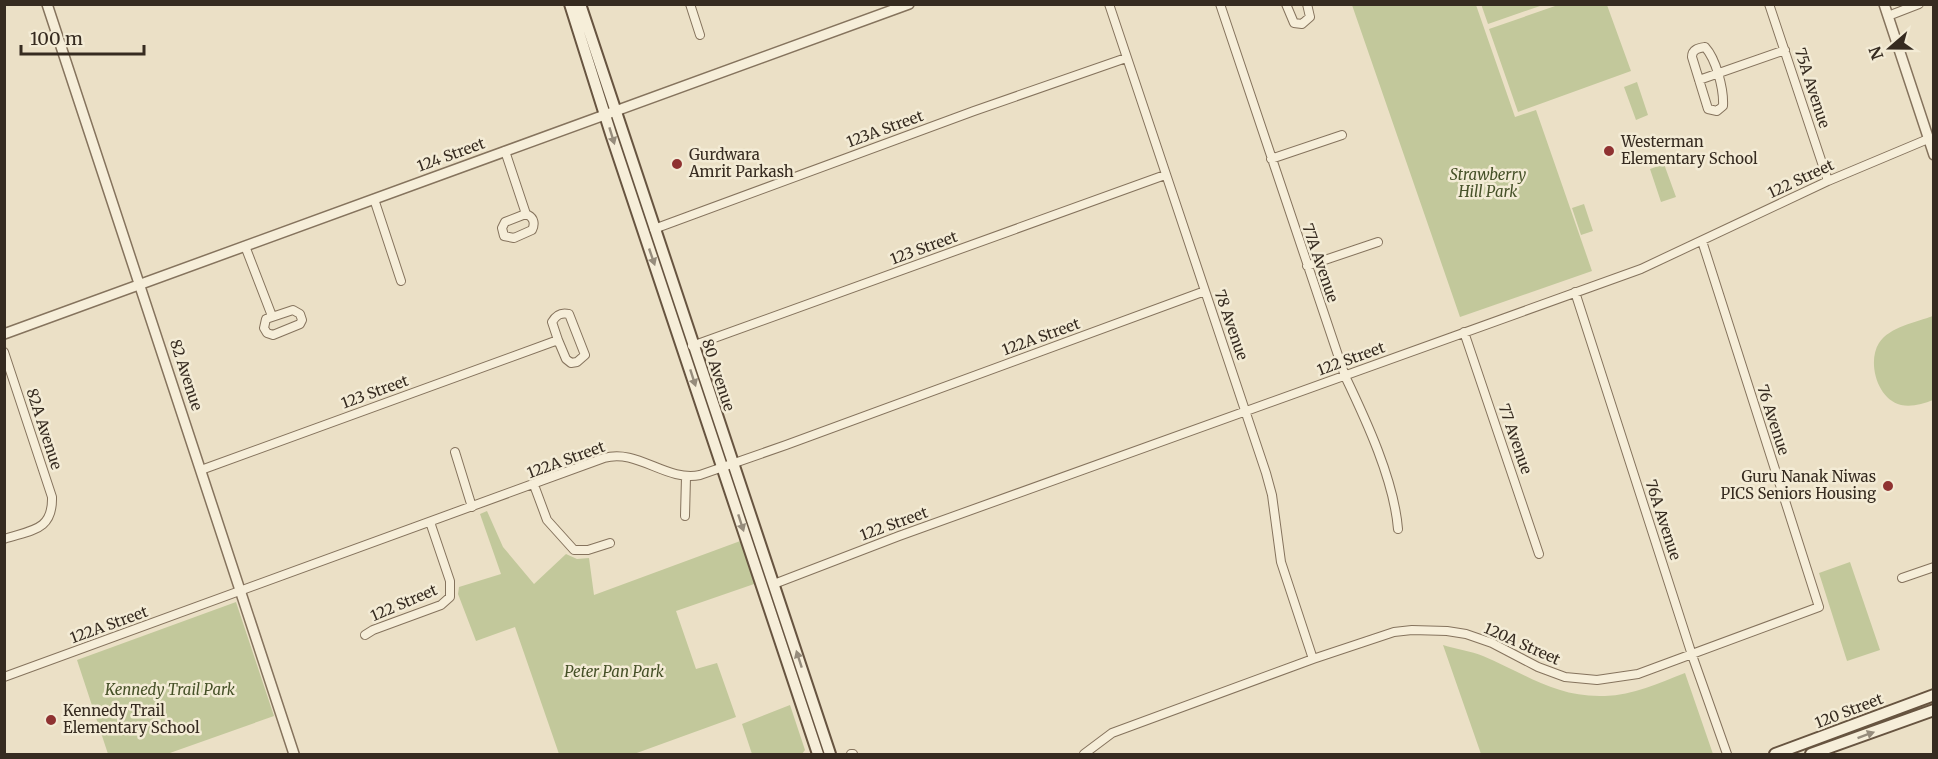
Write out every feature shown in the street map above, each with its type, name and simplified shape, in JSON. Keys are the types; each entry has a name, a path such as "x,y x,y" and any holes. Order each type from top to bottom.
{"main road":[{"name":"80 Avenue","path":"570,4 654,229 693,346 727,465 818,754"},
{"name":"80 Avenue","path":"580,4 633,200 673,318 774,584 830,754"},
{"path":"633,200 640,206 646,222 654,229"},
{"path":"673,318 679,323 685,340 693,346"},
{"path":"794,681 802,692 822,752 825,754"},
{"name":"120 Street","path":"1775,754 1934,695"},
{"name":"120 Street","path":"1811,754 1934,710"}],"street":[{"name":"82 Avenue","path":"47,4 294,754"},
{"path":"690,4 700,34"},
{"name":"124 Street","path":"4,334 909,4"},
{"name":"78 Avenue","path":"1109,4 1246,411 1270,489 1284,570 1313,659"},
{"path":"1286,4 1294,23 1302,24 1310,17 1307,4"},
{"name":"75A Avenue","path":"1769,4 1828,181"},
{"path":"1884,4 1934,155"},
{"path":"1888,16 1919,4"},
{"name":"77A Avenue","path":"1224,5 1271,159 1307,266 1345,376 1368,425 1396,509 1398,529"},
{"path":"1705,47 1710,53 1717,74 1724,102 1717,111 1708,109 1692,57 1697,48 1705,47"},
{"path":"1699,80 1785,50"},
{"name":"123A Street","path":"654,229 963,115 1126,58"},
{"path":"1271,159 1342,135"},
{"name":"122 Street","path":"774,584 910,532 1641,269 1828,181 1928,139"},
{"path":"505,151 526,214"},
{"name":"123 Street","path":"693,346 1165,175"},
{"path":"374,200 401,281"},
{"name":"76 Avenue","path":"1702,241 1819,607"},
{"path":"1307,266 1378,242"},
{"path":"245,246 272,316"},
{"name":"122A Street","path":"4,677 604,458 617,456 629,458 686,477 727,465 1205,291"},
{"name":"76A Avenue","path":"1575,292 1692,655 1727,754"},
{"path":"296,310 300,314 301,322 296,326 269,334 265,331 265,321 272,316 296,310"},
{"path":"563,313 569,314 585,355 577,362 571,363 566,359 558,340 552,322 555,316 563,313"},
{"name":"77 Avenue","path":"1464,332 1539,554"},
{"name":"123 Street","path":"201,470 558,340"},
{"name":"82A Avenue","path":"4,352 52,497 47,521 40,526 4,539"},
{"path":"455,452 472,507"},
{"path":"685,516 686,477"},
{"path":"534,485 547,519 574,550 588,550 610,543"},
{"name":"122 Street","path":"365,635 441,605 451,594 450,580 430,522"},
{"path":"1902,578 1934,567"},
{"name":"120A Street","path":"1083,754 1112,733 1313,659 1394,632 1412,630 1466,634 1565,677 1597,680 1638,674 1819,607"}],"green space":[{"path":"1481,4 1543,4 1543,5 1488,24"},
{"name":"Strawberry Hill Park","path":"1352,5 1476,5 1515,117 1536,110 1592,271 1460,317"},
{"path":"1558,5 1607,5 1631,71 1518,112 1489,29"},
{"path":"1637,82 1648,115 1636,120 1624,87"},
{"path":"1664,164 1676,197 1661,202 1650,169"},
{"path":"1584,204 1593,231 1581,235 1572,208"},
{"path":"1933,316 1933,400 1917,405 1901,405 1893,401 1880,388 1874,369 1876,351 1879,343 1889,333"},
{"name":"Peter Pan Park","path":"487,511 503,547 534,584 566,554 577,559 589,558 594,595 743,540 757,583 676,611 696,669 717,663 736,717 634,754 559,754 515,627 476,641 458,594 459,587 501,574 480,514"},
{"path":"1850,562 1880,650 1847,661 1819,573"},
{"name":"Kennedy Trail Park","path":"236,602 274,716 167,754 108,754 77,660"},
{"path":"1443,645 1483,656 1556,689 1587,696 1626,693 1685,673 1713,754 1481,754"},
{"path":"790,705 805,750 802,754 752,754 742,724"}],"place":[{"name":"Westerman Elementary School","path":"1609,151"},
{"name":"Gurdwara Amrit Parkash","path":"677,164"},
{"name":"Guru Nanak Niwas PICS Seniors Housing","path":"1888,486"},
{"name":"Kennedy Trail Elementary School","path":"51,720"}]}
